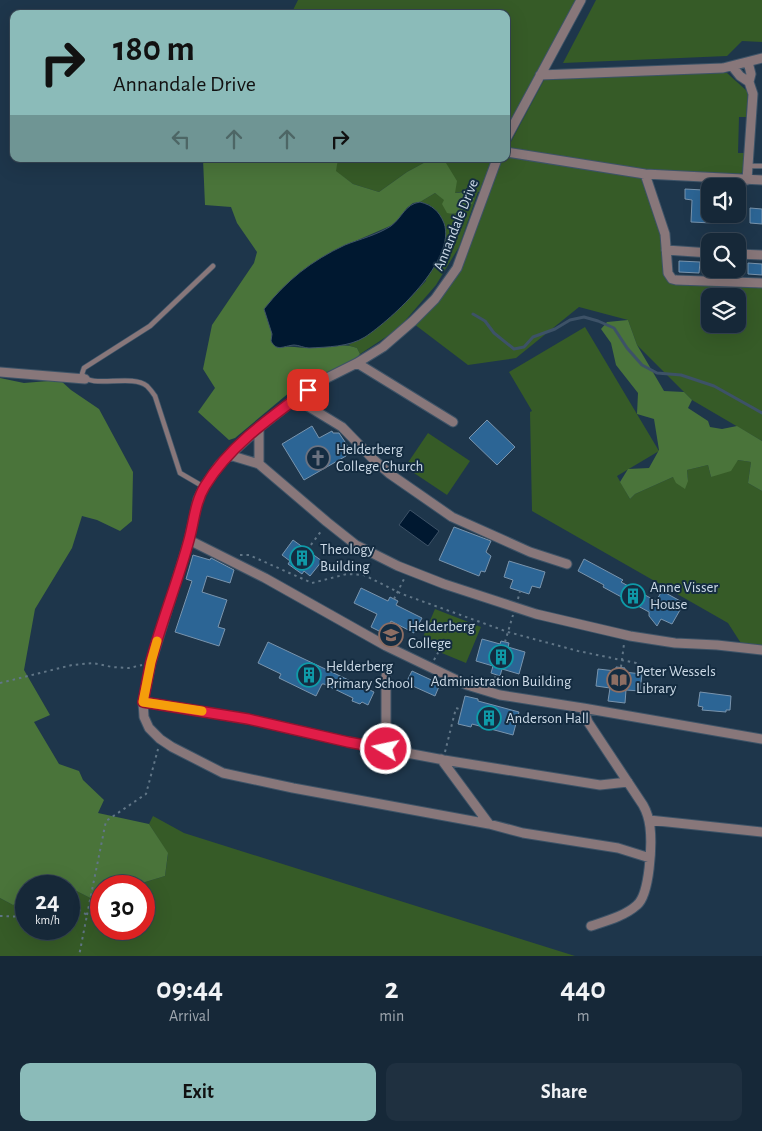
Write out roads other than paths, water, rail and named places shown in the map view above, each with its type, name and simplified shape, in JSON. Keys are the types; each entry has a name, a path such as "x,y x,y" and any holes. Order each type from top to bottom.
{"street":[{"path":"510,131 581,0"},
{"path":"540,75 723,68 762,58"},
{"path":"747,180 753,94 749,82 751,74 748,62"},
{"path":"732,66 749,82"},
{"path":"510,153 645,174 762,180"},
{"name":"Annandale Drive","path":"488,824 293,788 223,773 160,739 149,728 144,717 143,702 151,662 189,540 198,499 204,487 220,464 259,428 325,379 383,347 413,322 436,299 456,268 496,162"},
{"path":"645,174 665,234 668,273 675,280 762,283"},
{"path":"666,250 701,252"},
{"path":"746,254 762,255"},
{"path":"357,363 453,422"},
{"path":"0,372 85,379"},
{"path":"296,399 342,427 390,474 452,517 530,552 567,564"},
{"path":"259,428 259,464"},
{"path":"229,455 259,464 356,545 398,566 444,584 510,606 630,636 675,643 762,650"},
{"path":"189,540 223,556 386,646 467,685 500,695 762,739"},
{"path":"386,676 386,749"},
{"path":"143,702 248,719 348,742 442,759 600,785 628,782"},
{"path":"584,708 588,722 643,805 649,820 650,858 643,895 638,904 621,914 591,926"},
{"path":"442,759 488,824 523,833 618,848 650,858"},
{"path":"649,820 762,832"}],"lane":[{"path":"748,166 762,166"},
{"path":"204,487 180,473 155,396 147,385 126,380 100,382 85,379 82,374 84,368 150,326 212,266"}],"water":[{"path":"420,202 432,207 440,215 444,223 445,238 441,254 432,271 420,287 391,317 365,337 352,343 309,348 294,345 281,348 273,344 271,341 272,334 264,309 291,280 310,265 345,245 391,226 411,205"},
{"path":"410,510 439,531 428,546 399,525"}],"waterway":[{"path":"473,314 485,321 494,333 514,349 524,347 533,337 555,329 570,320 584,317 598,321 614,328 627,348 642,365 657,373 681,375 714,386 762,413"}],"place":[{"name":"Helderberg College Church","path":"318,458"},
{"name":"Theology Building","path":"302,558"},
{"name":"Anne Visser House","path":"633,596"},
{"name":"Helderberg College","path":"391,635"},
{"name":"Administration Building","path":"501,657"},
{"name":"Helderberg Primary School","path":"309,675"},
{"name":"Peter Wessels Library","path":"619,680"},
{"name":"Anderson Hall","path":"489,718"}]}
